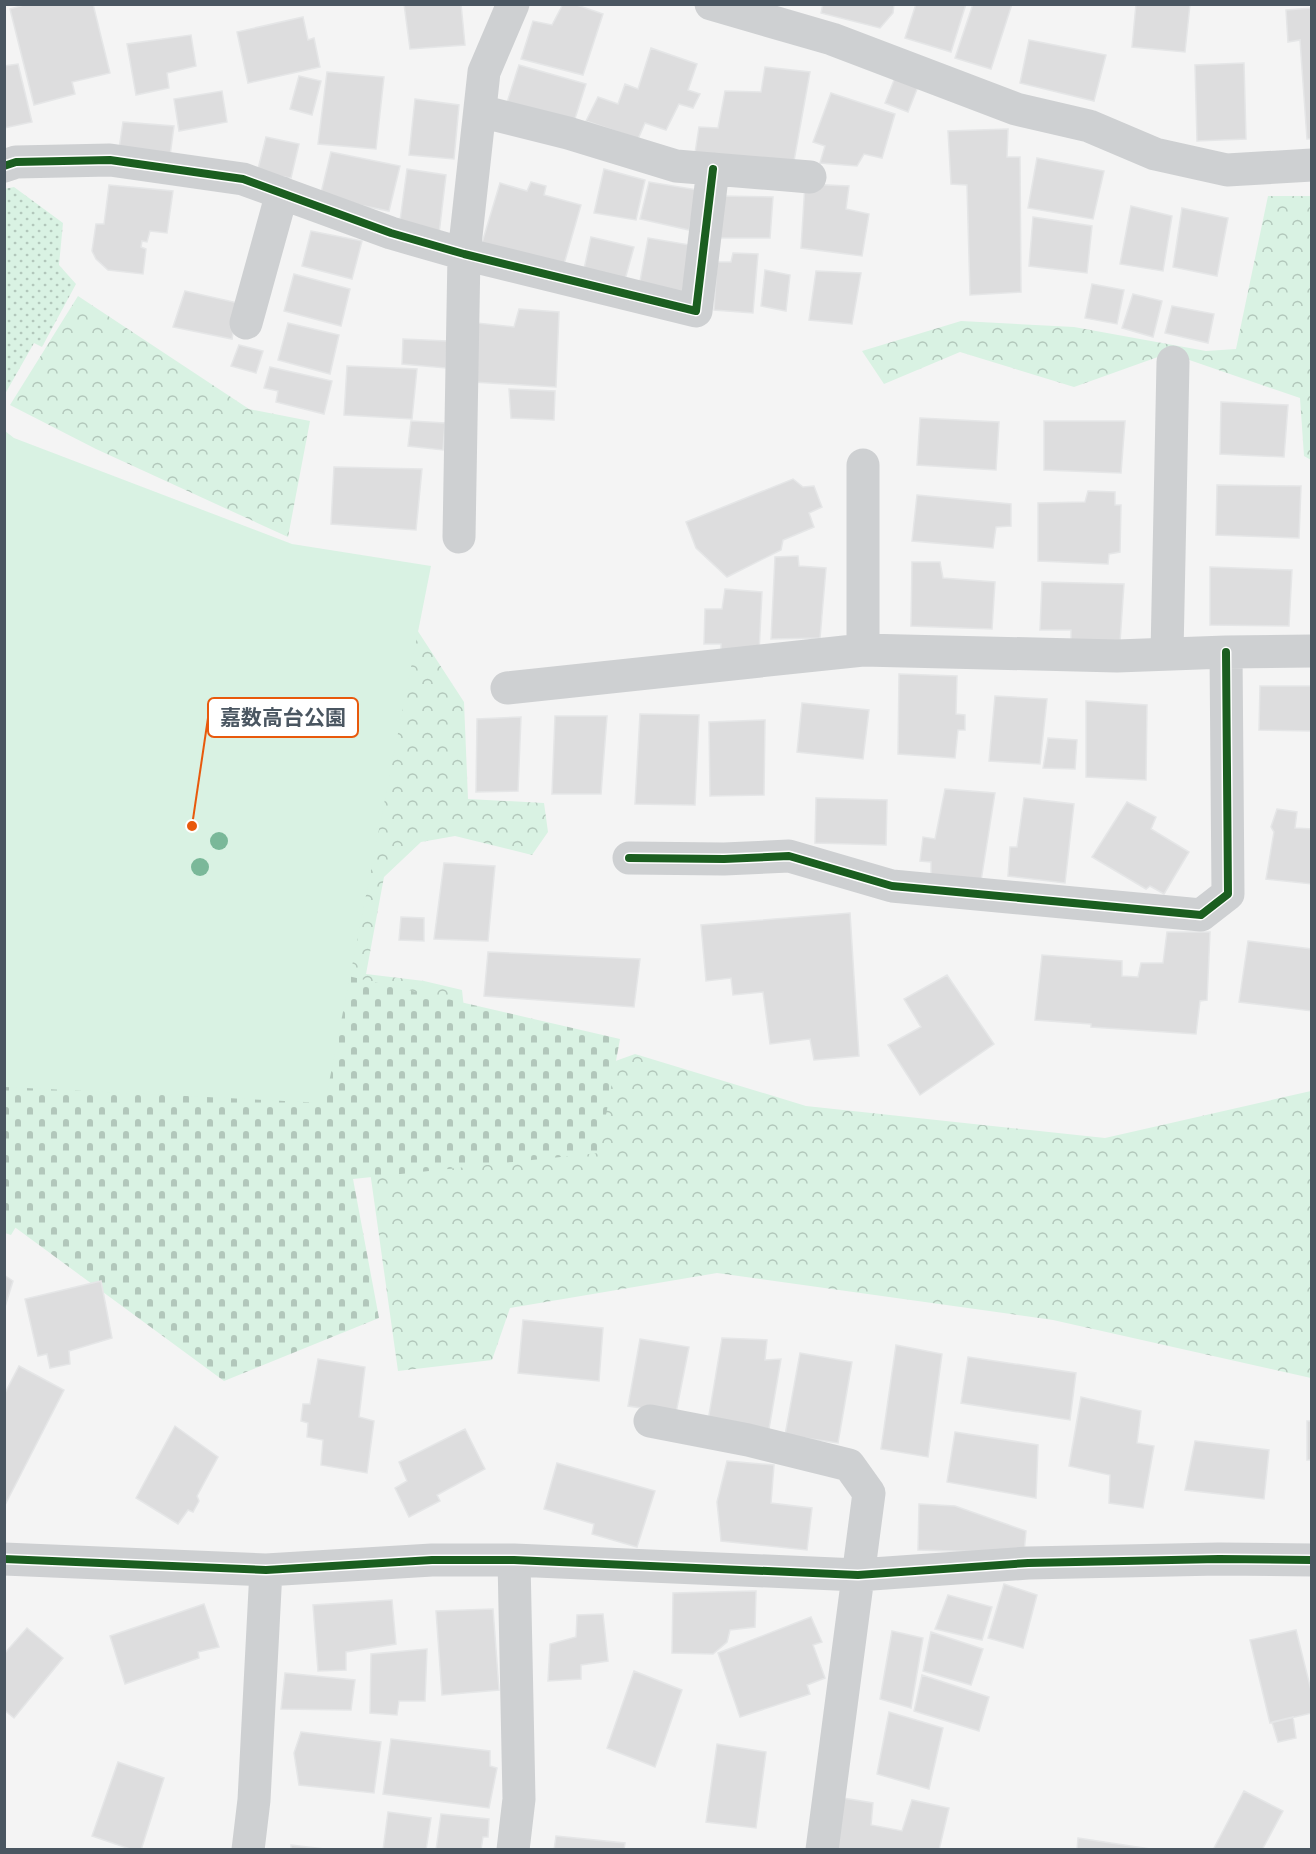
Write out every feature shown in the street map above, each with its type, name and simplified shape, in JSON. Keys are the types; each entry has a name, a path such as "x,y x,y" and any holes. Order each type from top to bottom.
{"street":[{"path":"459,537 464,254 484,72 513,4"},
{"path":"711,4 832,39 1016,110 1089,126 1155,154 1227,170 1311,165"},
{"path":"480,111 568,133 676,166 810,177"},
{"path":"4,166 16,162 110,160 243,179 391,233 464,254 696,311 713,169"},
{"path":"246,323 282,193"},
{"path":"1167,654 1173,362"},
{"path":"863,465 863,650"},
{"path":"507,688 863,650 1117,656 1311,651"},
{"path":"629,858 724,860 789,856 892,886 1201,915 1228,894 1226,652"},
{"path":"650,1421 748,1440 849,1465 869,1493 822,1850"},
{"path":"4,1559 266,1570 432,1560 514,1560 858,1575 1028,1563 1219,1559 1311,1560"},
{"path":"513,1850 519,1799 514,1560"},
{"path":"248,1850 254,1800 266,1570"}],"green space":[{"path":"14,187 63,223 59,265 76,284 42,347 34,343 5,394 4,189"},
{"path":"1268,196 1311,196 1311,460 1304,456 1300,398 1169,353 1074,387 960,352 884,384 862,351 961,321 1074,327 1206,351 1236,349"},
{"path":"78,296 249,409 310,421 288,537 96,449 10,405"},
{"path":"5,431 14,438 292,544 431,566 325,1103 5,1087"},
{"path":"410,619 464,702 468,799 544,803 548,832 532,855 455,836 421,842 384,877 366,974 424,981 462,990 469,1054 25,1212 11,1235 5,1233 5,939"},
{"path":"218,946 620,1039 599,1153 353,1179 379,1318 224,1381 5,1220 5,1033"},
{"path":"635,1054 806,1106 1105,1138 1311,1091 1311,1378 1053,1320 717,1273 510,1308 492,1360 398,1371 367,1150"}],"building":[{"path":"27,4 93,4 110,73 72,82 75,94 34,105 10,9"},
{"path":"404,4 461,4 465,45 410,49"},
{"path":"563,4 574,4 603,14 583,75 521,59 533,21 552,25"},
{"path":"823,4 894,4 893,13 880,28 821,13"},
{"path":"916,4 966,4 951,52 905,38"},
{"path":"973,4 1012,4 991,69 955,58"},
{"path":"1136,4 1190,4 1185,52 1132,47"},
{"path":"1312,8 1312,139 1307,139 1300,40 1288,42 1286,10"},
{"path":"303,17 308,40 314,38 320,67 248,83 237,32"},
{"path":"191,35 196,66 167,73 169,88 136,95 127,44"},
{"path":"1029,40 1106,55 1094,101 1020,83"},
{"path":"651,48 697,64 688,90 700,94 693,108 679,104 666,130 645,123 638,139 586,121 598,97 618,104 625,84 638,89"},
{"path":"1244,63 1246,139 1197,141 1195,65"},
{"path":"18,64 32,122 4,128 4,66"},
{"path":"519,65 586,84 572,128 505,109"},
{"path":"765,67 810,72 794,161 695,153 699,127 718,128 725,91 761,92"},
{"path":"327,72 384,77 376,149 318,144"},
{"path":"896,75 919,84 908,112 885,103"},
{"path":"299,76 321,81 312,115 290,109"},
{"path":"222,91 227,122 179,131 174,99"},
{"path":"831,93 895,114 882,158 864,154 857,166 820,163 825,146 813,142"},
{"path":"415,99 459,105 454,159 409,155"},
{"path":"123,122 174,126 170,156 119,149"},
{"path":"1008,129 1007,157 1020,157 1021,292 970,295 967,185 951,184 948,131"},
{"path":"266,137 299,144 291,178 257,173"},
{"path":"331,152 400,166 389,211 320,197"},
{"path":"1037,158 1104,171 1093,219 1028,208"},
{"path":"407,169 446,175 439,234 399,228"},
{"path":"604,169 645,180 636,220 594,213"},
{"path":"531,182 546,186 544,195 581,205 564,264 482,243 500,183 527,191"},
{"path":"649,182 698,190 689,230 640,219"},
{"path":"805,184 849,186 846,209 869,214 862,256 801,248"},
{"path":"109,185 173,191 167,233 150,231 147,242 142,241 141,247 146,249 143,274 108,270 96,259 92,251 96,224 104,224"},
{"path":"720,196 773,197 770,238 717,238"},
{"path":"1131,206 1172,216 1163,271 1120,264"},
{"path":"1182,208 1228,218 1217,276 1173,267"},
{"path":"1033,217 1092,226 1087,273 1029,266"},
{"path":"311,231 362,241 352,279 302,266"},
{"path":"591,237 634,247 623,287 582,278"},
{"path":"648,238 690,245 681,301 638,292"},
{"path":"733,253 758,254 753,313 714,310 717,262 731,262"},
{"path":"765,270 790,275 786,311 761,306"},
{"path":"816,271 861,273 852,324 809,320"},
{"path":"294,274 350,289 341,326 284,311"},
{"path":"1092,284 1124,290 1117,324 1085,318"},
{"path":"185,291 238,303 232,339 173,327"},
{"path":"1133,294 1162,301 1153,337 1122,328"},
{"path":"1172,306 1214,314 1208,343 1165,333"},
{"path":"519,309 559,312 556,387 473,382 477,323 514,327"},
{"path":"288,323 339,335 330,374 278,360"},
{"path":"403,339 447,341 446,368 402,364"},
{"path":"239,345 263,351 256,373 231,366"},
{"path":"347,366 417,369 412,419 344,415"},
{"path":"270,367 332,381 324,414 276,402 278,391 264,388"},
{"path":"509,389 555,391 554,420 511,418"},
{"path":"1221,402 1288,405 1284,457 1220,454"},
{"path":"920,418 999,422 996,470 917,465"},
{"path":"411,421 445,423 443,450 408,446"},
{"path":"1044,421 1125,421 1121,473 1044,470"},
{"path":"334,467 422,469 416,530 331,524"},
{"path":"793,479 803,487 814,486 822,507 809,513 814,527 783,540 781,550 727,577 696,548 686,522"},
{"path":"1217,485 1301,486 1299,538 1216,535"},
{"path":"1088,491 1115,492 1115,505 1121,505 1120,552 1109,554 1108,564 1038,561 1038,503 1085,502"},
{"path":"917,495 1011,504 1011,526 996,527 993,548 912,541"},
{"path":"798,556 799,566 826,568 820,638 771,639 775,557"},
{"path":"912,562 940,562 943,578 995,582 992,629 911,626"},
{"path":"1210,567 1292,570 1289,626 1210,625"},
{"path":"1042,582 1124,584 1120,642 1071,643 1071,630 1040,630"},
{"path":"725,589 762,592 759,653 721,654 721,644 704,644 705,609 722,609"},
{"path":"899,674 957,676 956,714 965,715 965,730 958,730 955,758 898,754"},
{"path":"1260,686 1312,686 1312,731 1259,730"},
{"path":"995,696 1047,699 1040,764 989,761"},
{"path":"1086,701 1147,705 1146,780 1086,777"},
{"path":"802,703 869,710 863,759 797,752"},
{"path":"640,714 699,715 695,805 635,804"},
{"path":"555,716 607,716 601,794 552,794"},
{"path":"521,717 518,791 476,792 477,719"},
{"path":"765,720 764,795 710,796 709,722"},
{"path":"1048,738 1077,740 1075,769 1043,768"},
{"path":"945,789 995,793 980,887 931,884 931,862 920,861 923,837 935,839"},
{"path":"816,798 887,800 886,845 815,843"},
{"path":"1024,798 1074,804 1065,883 1008,876 1010,847 1017,847"},
{"path":"1127,802 1156,817 1151,829 1189,852 1164,894 1150,886 1146,889 1092,857"},
{"path":"1277,809 1297,812 1295,828 1312,829 1312,884 1266,879 1274,832 1271,827"},
{"path":"444,863 495,866 488,941 434,939"},
{"path":"850,913 859,1056 814,1060 810,1039 770,1044 763,992 733,995 731,978 706,981 701,925"},
{"path":"401,917 424,918 424,941 399,940"},
{"path":"1167,932 1210,932 1207,1000 1200,1001 1196,1034 1091,1027 1091,1024 1035,1020 1042,955 1122,961 1122,976 1138,977 1141,963 1163,963"},
{"path":"1248,941 1312,949 1312,1011 1239,1002"},
{"path":"488,952 640,959 634,1007 484,996"},
{"path":"947,975 994,1044 920,1095 888,1045 921,1027 904,999"},
{"path":"4,1275 13,1281 4,1310"},
{"path":"101,1281 112,1338 69,1351 70,1364 50,1368 47,1354 38,1356 25,1299"},
{"path":"523,1320 603,1328 599,1381 518,1373"},
{"path":"722,1338 767,1340 765,1360 781,1359 769,1429 708,1421"},
{"path":"640,1339 689,1347 676,1413 628,1406"},
{"path":"896,1345 942,1354 928,1457 881,1449"},
{"path":"800,1353 852,1362 838,1443 785,1435"},
{"path":"968,1357 1076,1373 1070,1420 961,1403"},
{"path":"318,1359 365,1367 359,1417 374,1421 367,1473 321,1465 323,1440 307,1437 308,1423 301,1421 303,1404 310,1404"},
{"path":"19,1366 64,1390 4,1507 4,1395"},
{"path":"1081,1397 1141,1411 1137,1443 1154,1446 1143,1508 1109,1503 1110,1475 1069,1466"},
{"path":"1307,1421 1312,1421 1312,1460 1307,1460"},
{"path":"175,1426 218,1457 197,1496 199,1501 193,1512 188,1510 178,1524 136,1498"},
{"path":"465,1429 485,1469 437,1495 440,1501 409,1517 395,1488 407,1481 399,1462"},
{"path":"955,1432 1038,1445 1036,1498 947,1482"},
{"path":"1195,1441 1269,1450 1264,1499 1185,1490"},
{"path":"727,1461 774,1465 771,1503 812,1508 807,1550 721,1541 717,1502"},
{"path":"557,1463 655,1491 637,1547 592,1534 594,1524 544,1509"},
{"path":"919,1504 955,1506 1026,1531 1024,1553 918,1550"},
{"path":"1004,1584 1037,1595 1023,1648 988,1638"},
{"path":"756,1591 755,1627 730,1630 727,1642 713,1654 672,1653 673,1593"},
{"path":"948,1595 992,1607 982,1640 935,1629"},
{"path":"392,1600 396,1644 346,1652 346,1670 318,1671 313,1605"},
{"path":"204,1604 219,1647 198,1652 199,1658 125,1684 110,1636"},
{"path":"493,1609 499,1690 442,1695 436,1611"},
{"path":"603,1614 608,1661 581,1665 581,1679 548,1681 550,1644 576,1637 577,1615"},
{"path":"811,1617 822,1642 813,1645 825,1678 807,1685 810,1694 740,1717 718,1653"},
{"path":"27,1628 63,1658 14,1718 4,1710 4,1654"},
{"path":"1296,1630 1312,1694 1312,1713 1270,1723 1250,1640"},
{"path":"892,1631 923,1638 911,1708 880,1699"},
{"path":"931,1632 983,1649 971,1685 923,1671"},
{"path":"427,1649 425,1701 399,1701 397,1715 370,1713 371,1654"},
{"path":"634,1671 682,1690 655,1767 607,1748"},
{"path":"285,1673 355,1680 351,1710 281,1709"},
{"path":"922,1675 989,1697 979,1731 914,1711"},
{"path":"889,1712 943,1728 929,1789 877,1774"},
{"path":"1293,1717 1296,1738 1278,1742 1272,1722"},
{"path":"301,1732 381,1742 374,1793 299,1785 294,1753"},
{"path":"391,1739 490,1751 490,1766 497,1768 489,1808 383,1794"},
{"path":"717,1744 766,1752 756,1828 706,1822"},
{"path":"118,1762 164,1778 141,1850 133,1850 92,1836"},
{"path":"1244,1791 1283,1811 1262,1850 1213,1850"},
{"path":"843,1798 873,1803 871,1825 902,1831 912,1800 949,1808 939,1850 832,1850"},
{"path":"388,1812 431,1818 426,1850 383,1850"},
{"path":"441,1814 489,1819 488,1837 483,1837 481,1850 436,1850"},
{"path":"556,1836 625,1843 624,1850 554,1850"},
{"path":"1078,1838 1157,1850 1077,1850"},
{"path":"291,1845 333,1850 291,1850"}],"cycle path":[{"path":"4,166 16,162 110,160 243,179 391,233 464,254 696,311 713,169"},
{"path":"629,858 724,859 789,856 892,886 1201,915 1228,894 1226,652"},
{"path":"4,1559 266,1570 432,1560 514,1560 858,1575 1028,1563 1219,1559 1312,1560"}],"place":[{"name":"嘉数高台公園","path":"192,826"}]}
